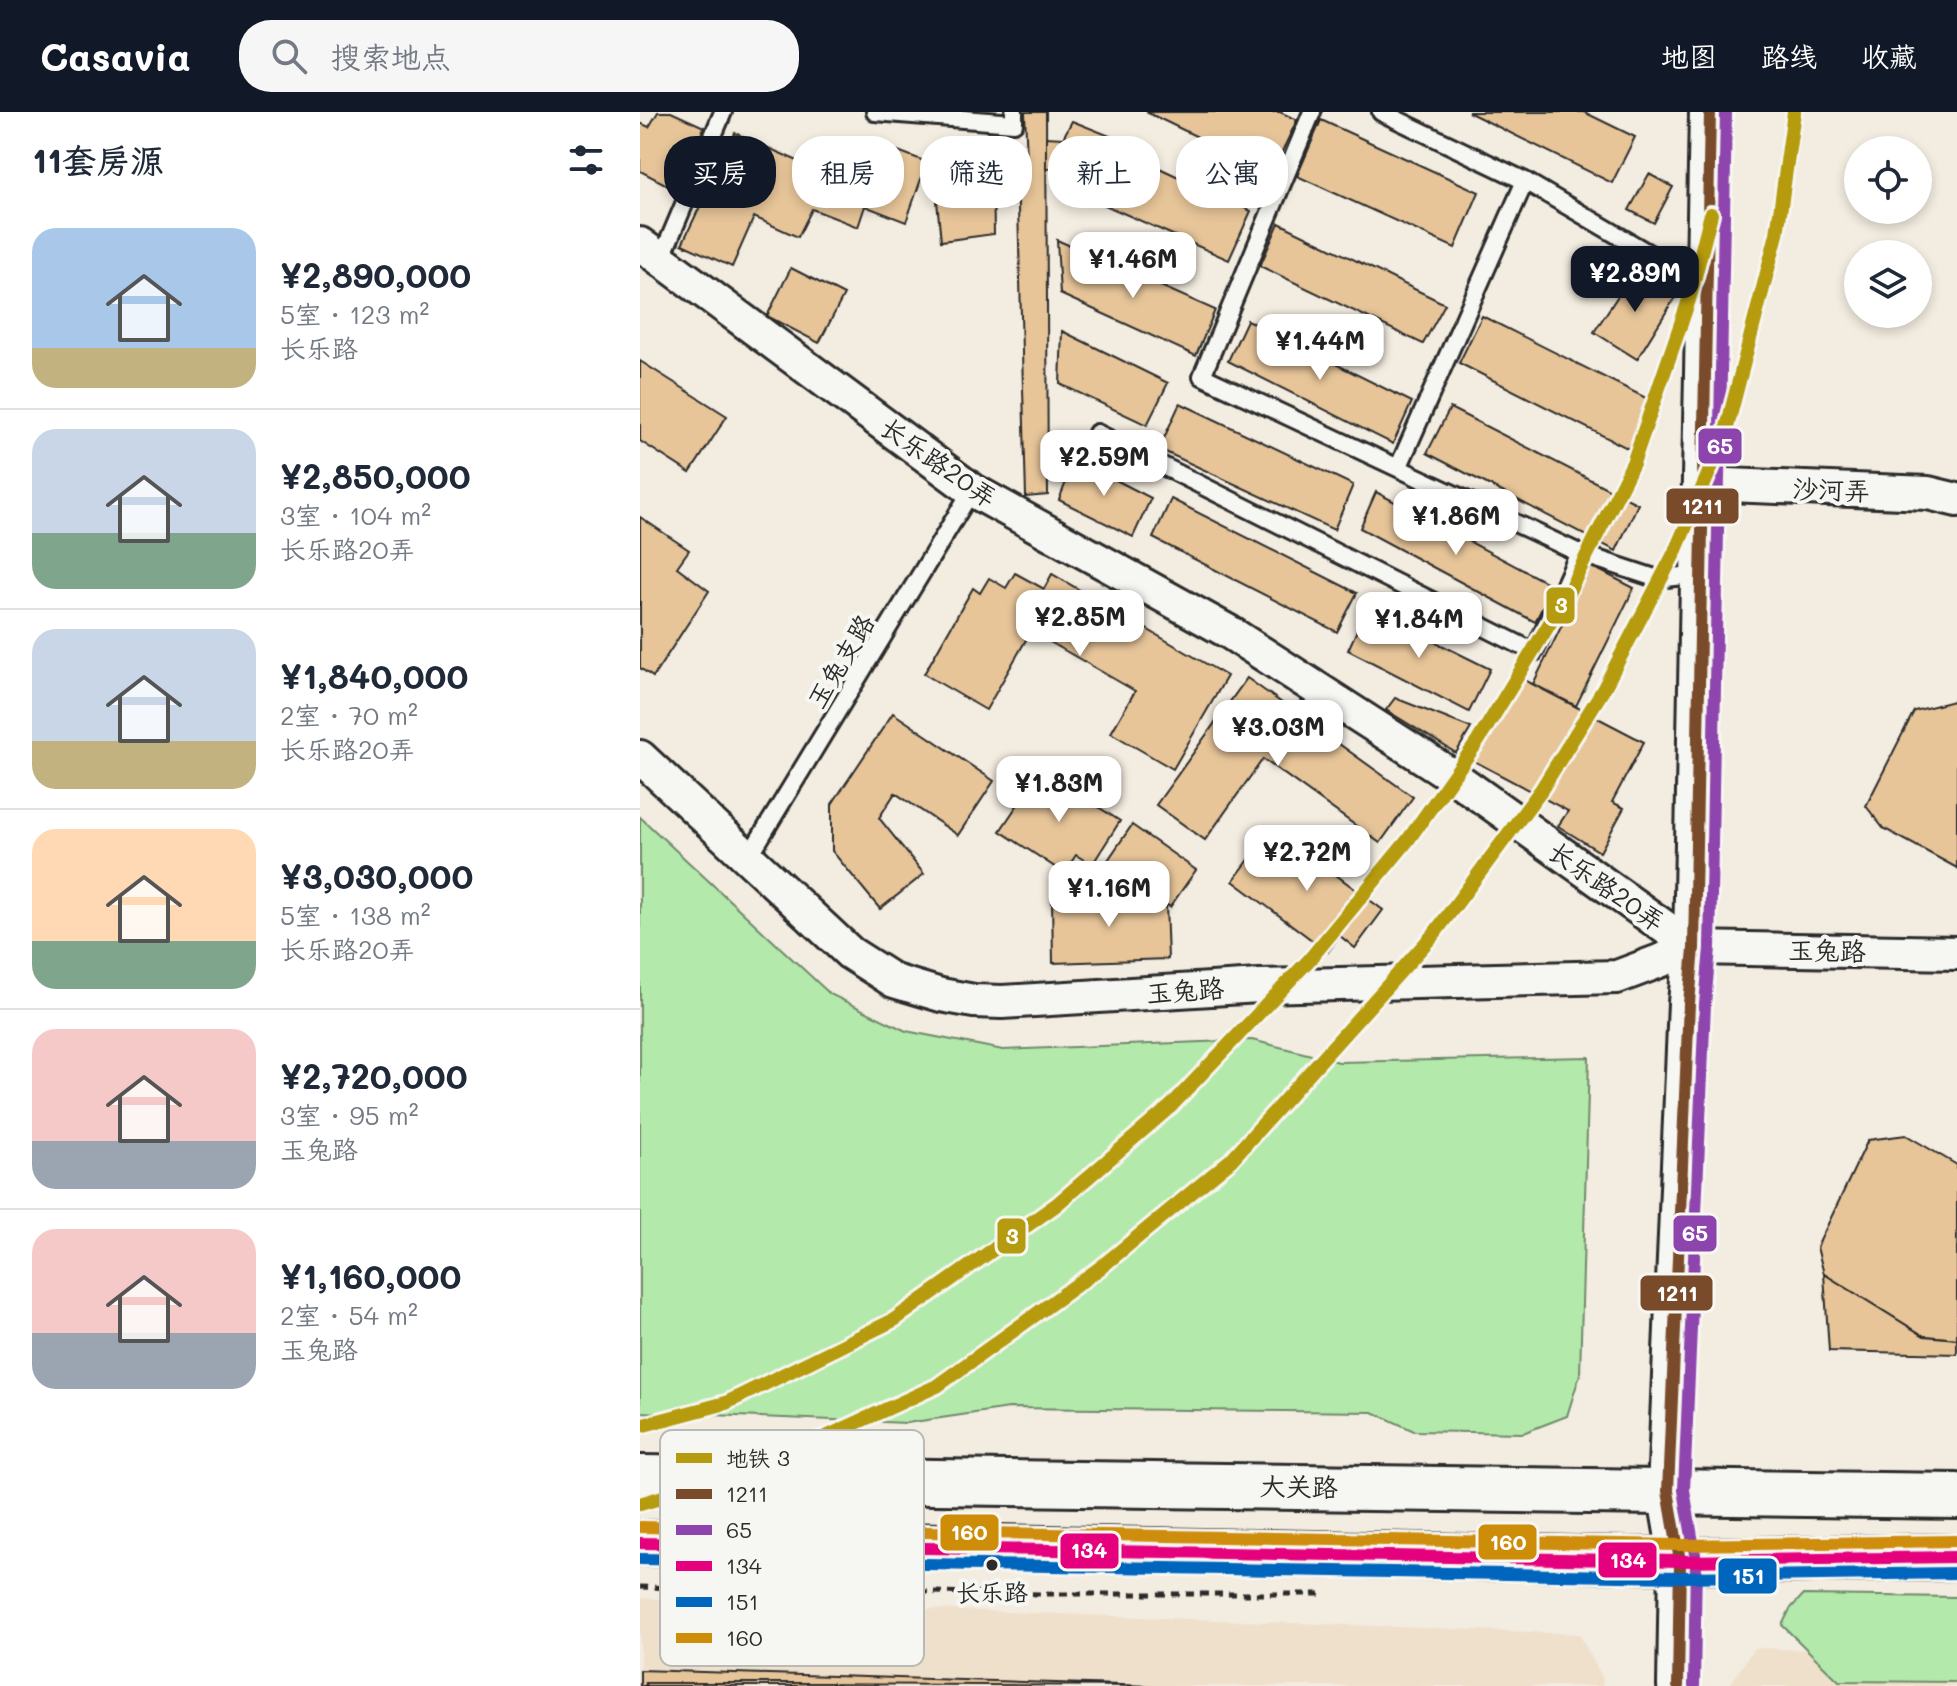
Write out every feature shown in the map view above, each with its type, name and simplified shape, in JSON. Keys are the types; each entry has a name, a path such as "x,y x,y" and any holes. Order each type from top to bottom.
{"main road":[{"name":"大关路","path":"640,1478 660,1478"},
{"name":"大关路","path":"924,1482 1957,1496"},
{"path":"640,1543 660,1543"},
{"path":"924,1547 1680,1561 1957,1557"}],"street":[{"path":"1678,1686 1680,1561 1668,1491 1694,948 1710,112"},
{"name":"长乐路20弄","path":"650,252 972,490 1229,632 1457,779 1694,948"},
{"name":"沙河弄","path":"1704,484 1928,493 1957,500"},
{"name":"玉兔路","path":"640,757 850,953 894,981 974,1001 1002,1002 1259,986 1617,977 1694,948 1957,953"}],"lane":[{"path":"650,252 723,112"},
{"path":"875,112 1014,123 1014,112"},
{"path":"1312,112 1202,376 1579,553 1658,579 1702,574"},
{"path":"1381,112 1525,181 1707,288"},
{"path":"1399,466 1525,181"},
{"path":"1097,433 1534,652 1579,553"},
{"name":"玉兔支路","path":"748,858 972,490"}],"shaded area":[{"path":"640,1598 660,1599 660,1666 924,1666 924,1609 1579,1634 1603,1679 1602,1686 640,1686"},
{"path":"1754,1648 1957,1654 1957,1686 1729,1686"}],"green space":[{"path":"640,817 830,994 906,1031 1003,1050 1252,1040 1339,1062 1589,1057 1580,1374 1567,1416 1523,1433 1414,1431 1373,1412 1009,1408 907,1423 640,1412"},
{"path":"1803,1595 1957,1597 1957,1682 1839,1681 1782,1625 1790,1609"}],"building":[{"path":"658,112 671,112 704,127 700,136 664,136 664,183 640,171 640,123 649,127"},
{"path":"1025,112 1046,112 1048,495 1026,497 1018,208 1032,208 1032,136 1026,136"},
{"path":"1146,112 1280,112 1297,120 1288,139 1288,136 1196,136"},
{"path":"1468,112 1584,112 1635,137 1612,183"},
{"path":"1321,120 1479,192 1455,248 1297,176"},
{"path":"1072,121 1110,136 1064,136"},
{"path":"1046,137 1048,169 1046,169"},
{"path":"776,151 792,158 792,208 864,208 858,227 812,209 798,237 754,217 732,267 682,244 699,208 776,208"},
{"path":"904,153 920,159 920,182 906,222 870,208 904,208"},
{"path":"1160,168 1176,176 1176,208 1245,208 1251,211 1229,260 1112,208 1160,208"},
{"path":"1649,174 1673,187 1654,223 1629,210"},
{"path":"938,208 994,208 994,234 941,241"},
{"path":"1279,223 1445,304 1423,344 1260,266"},
{"path":"1057,240 1215,310 1196,356 1060,294"},
{"path":"791,268 844,295 819,343 767,316"},
{"path":"1635,270 1676,296 1637,359 1594,332"},
{"path":"1482,316 1654,402 1631,450 1459,363"},
{"path":"1247,320 1412,402 1393,444 1228,361"},
{"path":"1062,331 1168,383 1147,425 1060,384"},
{"path":"640,361 727,416 690,473 640,441"},
{"path":"1180,403 1353,485 1334,530 1159,449"},
{"path":"1450,408 1638,504 1616,551 1427,453"},
{"path":"1075,459 1151,498 1133,537 1059,500"},
{"path":"1376,492 1553,586 1535,622 1360,528"},
{"path":"1171,499 1357,593 1337,632 1153,538"},
{"path":"640,517 689,550 677,567 709,591 653,677 640,668"},
{"path":"1591,566 1634,588 1576,706 1533,684"},
{"path":"1015,573 1044,589 1052,574 1227,676 1173,769 1111,733 1135,691 1031,631 986,710 924,674 973,588 980,593 989,578 1006,588"},
{"path":"1367,608 1490,669 1469,712 1348,650"},
{"path":"1515,675 1644,742 1612,802 1624,808 1600,852 1558,826 1568,811 1474,761"},
{"path":"1247,678 1413,797 1380,843 1263,759 1205,840 1156,805"},
{"path":"1395,698 1471,728 1456,753 1386,710"},
{"path":"1957,700 1957,868 1883,828 1866,806 1914,711"},
{"path":"893,713 994,781 958,835 895,793 879,818 924,874 880,909 832,851 832,804"},
{"path":"1041,770 1120,821 1092,865 1076,855 1064,873 1000,831"},
{"path":"1132,825 1196,870 1170,907 1106,863"},
{"path":"1273,828 1383,910 1355,948 1340,936 1328,952 1233,881"},
{"path":"1052,896 1156,898 1166,905 1168,959 1053,963"},
{"path":"1906,1135 1957,1165 1957,1339 1924,1336 1824,1274 1817,1247 1868,1140"},
{"path":"1824,1274 1924,1336 1957,1339 1957,1354 1829,1351"},
{"path":"640,1670 1154,1686 645,1683 646,1686 640,1686"},
{"path":"645,1683 832,1683 832,1686 646,1686"}],"metro line":[{"name":"3","path":"841,1430 937,1386 1100,1268 1231,1160 1434,934 1541,790 1603,690 1675,552 1725,435 1777,234 1794,112"},
{"name":"3","path":"640,1426 726,1403 894,1320 1056,1205 1171,1106 1310,959 1408,840 1478,741 1567,595 1633,463 1689,300 1711,214"},
{"name":"3","path":"640,1504 660,1498"}],"transit line":[{"name":"1211","path":"1678,1686 1680,1561 1668,1491 1694,948 1710,112"},
{"name":"65","path":"1694,1686 1696,1560 1684,1490 1710,948 1726,112"},
{"name":"160","path":"640,1527 660,1527"},
{"name":"160","path":"924,1532 1680,1545 1957,1541"},
{"name":"134","path":"640,1543 660,1543"},
{"name":"134","path":"924,1548 1680,1561 1957,1557"},
{"name":"151","path":"640,1559 660,1559"},
{"name":"151","path":"924,1564 1680,1577 1957,1573"}],"place":[{"name":"长乐路","path":"992,1565"}]}
